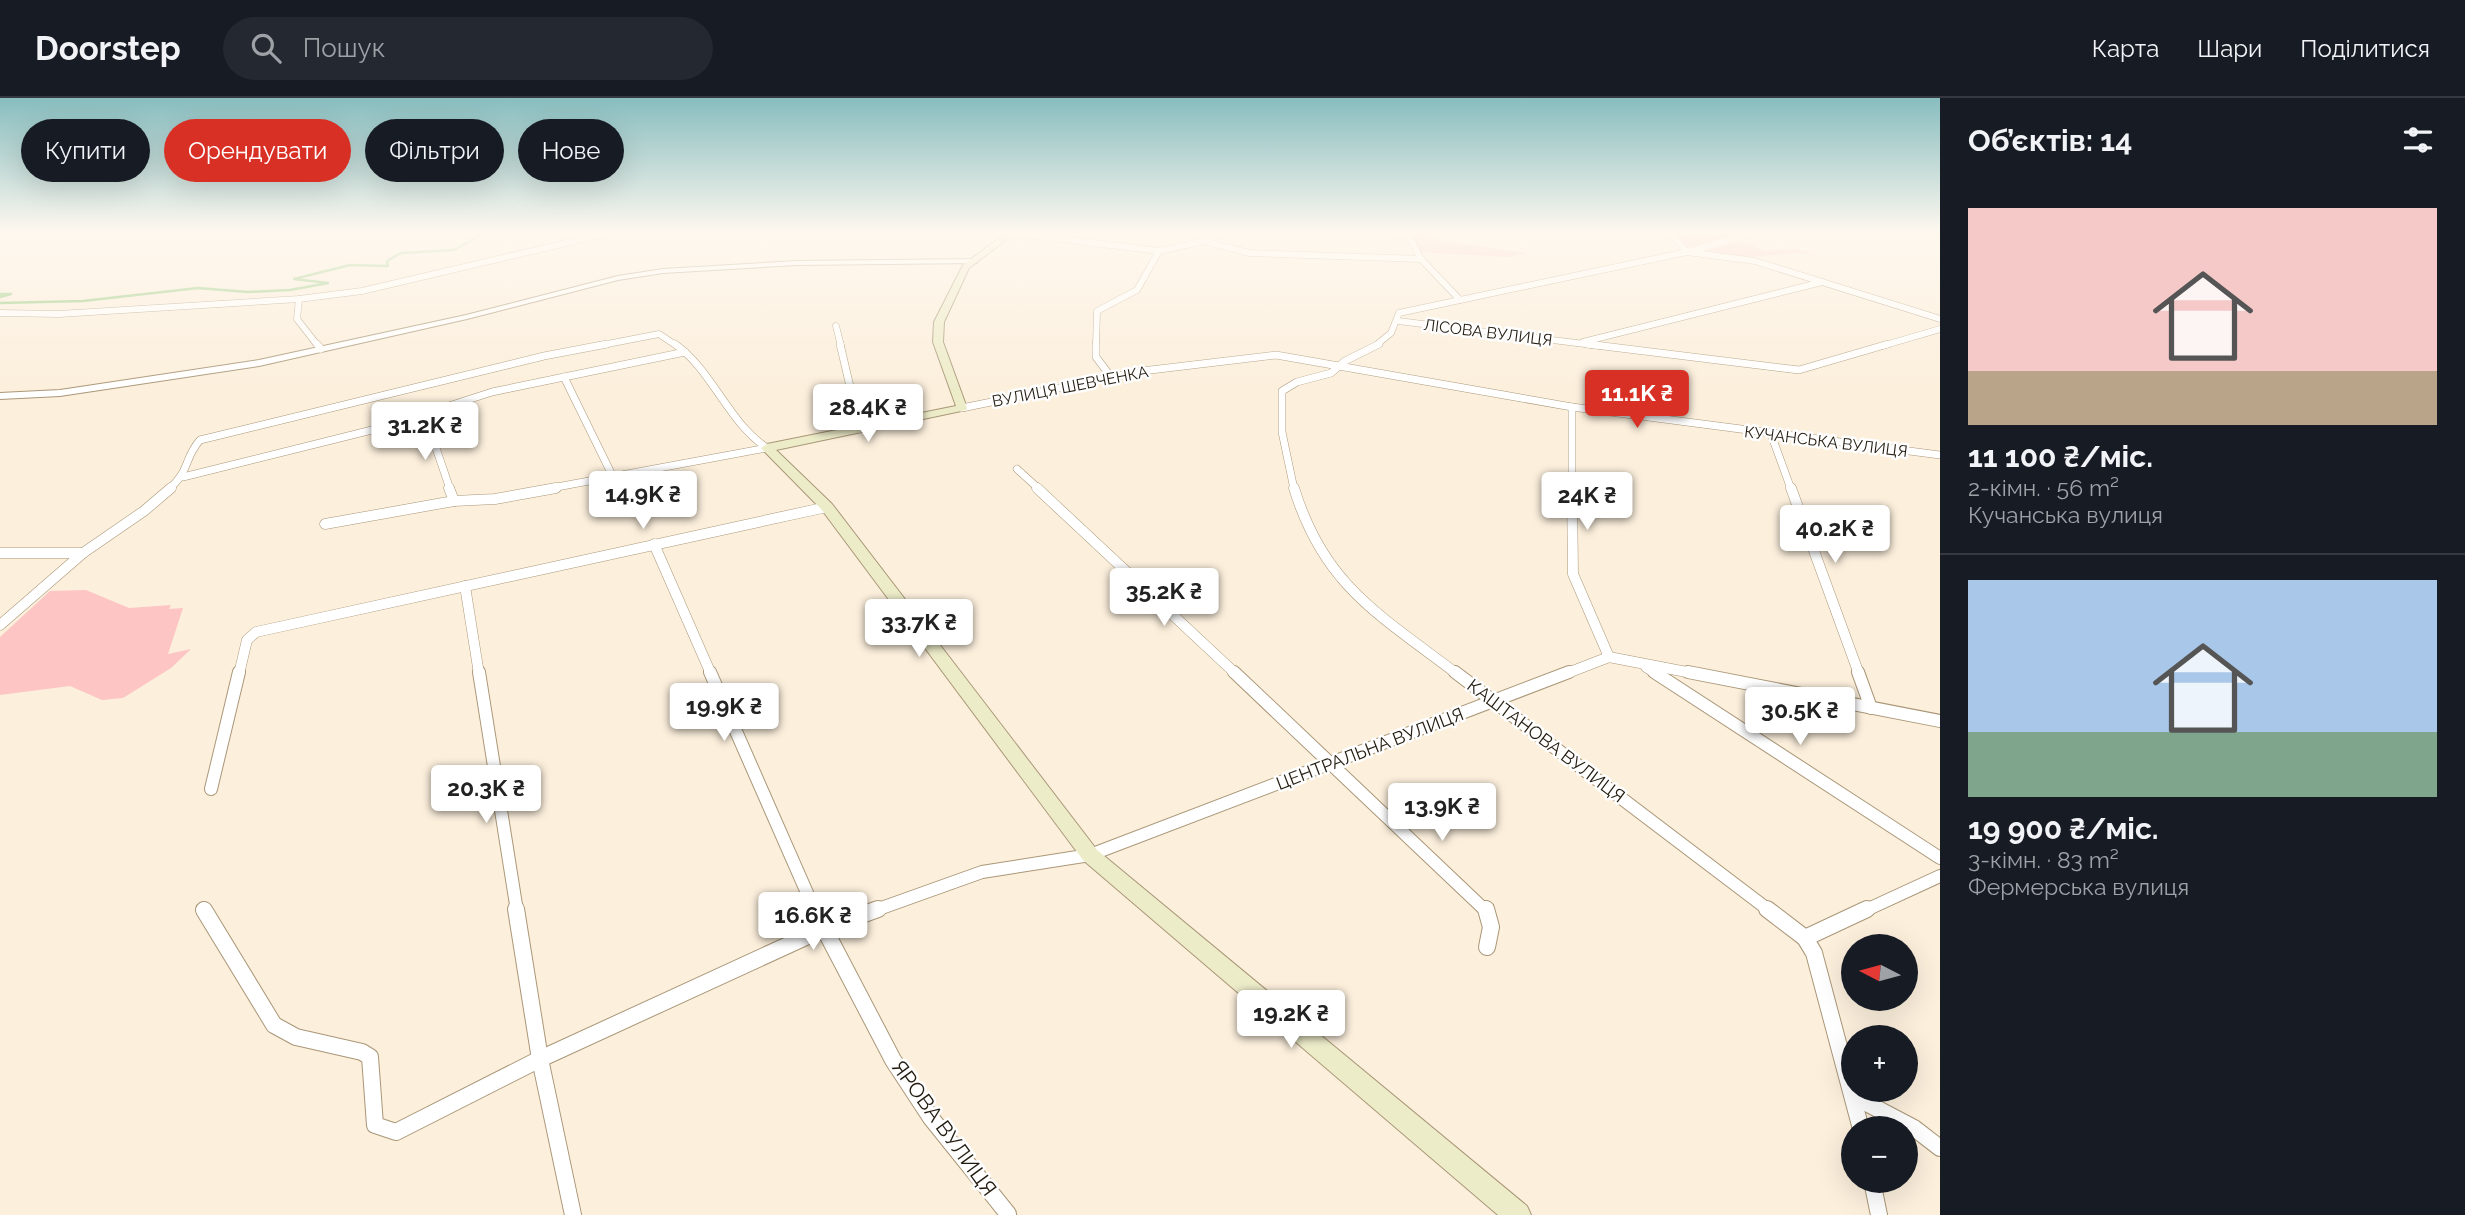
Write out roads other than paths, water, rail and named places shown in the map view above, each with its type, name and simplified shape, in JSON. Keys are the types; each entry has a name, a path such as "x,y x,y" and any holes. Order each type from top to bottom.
{"main road":[{"path":"767,448 962,408 945,365 938,330 957,285"},
{"path":"767,448 827,507 1090,855 1505,1211"}],"street":[{"path":"0,313 59,314 299,299 398,285"},
{"path":"0,396 113,386 237,367 467,317 588,285"},
{"path":"1111,377 1096,358 1097,311 1105,303 1131,295 1140,285"},
{"path":"1446,285 1460,300"},
{"name":"ЛІСОВА ВУЛИЦЯ","path":"1530,285 1399,313 1398,321 1799,370 1940,329"},
{"name":"ЛІСОВА ВУЛИЦЯ","path":"1577,343 1810,285"},
{"name":"ЛІСОВА ВУЛИЦЯ","path":"1833,285 1940,319"},
{"path":"299,299 297,319 321,349"},
{"name":"КАШТАНОВА ВУЛИЦЯ","path":"1398,321 1394,330 1380,345 1333,372 1285,387 1281,397 1290,473 1314,541 1326,562 1373,610 1805,938 1814,953 1841,1048"},
{"path":"836,326 860,429"},
{"path":"183,477 193,448 200,440 544,356 659,334 685,352 741,424 758,443 767,448"},
{"path":"0,625 83,553 144,511 183,477 325,443 492,392 685,352"},
{"name":"ВУЛИЦЯ ШЕВЧЕНКА","path":"962,408 1111,377 1271,355 1339,367"},
{"name":"КУЧАНСЬКА ВУЛИЦЯ","path":"1339,367 1572,407 1940,455"},
{"path":"564,377 613,477"},
{"path":"1572,407 1573,574 1609,657 1940,721"},
{"path":"424,413 454,501"},
{"path":"1770,434 1871,708"},
{"path":"325,524 454,501 495,499 767,448"},
{"path":"1017,469 1485,907 1491,927 1487,947"},
{"path":"211,789 247,640 264,629 827,507"},
{"name":"ЯРОВА ВУЛИЦЯ","path":"654,544 823,929 893,1060 932,1118 1008,1214"},
{"path":"0,553 83,553"},
{"path":"465,586 540,1059 573,1215"},
{"name":"ЦЕНТРАЛЬНА ВУЛИЦЯ","path":"204,910 274,1025 283,1033 370,1057 375,1125 386,1131 396,1132 540,1059 823,929 982,872 1090,855 1609,657"},
{"path":"1641,664 1940,858"},
{"path":"1805,938 1940,877"},
{"path":"1865,1102 1914,1128 1940,1148"},
{"path":"1874,1193 1879,1215"}],"waterway":[{"path":"0,303 83,301 198,288 248,292 290,290 316,285"},
{"path":"0,294 11,294 0,297"}]}
